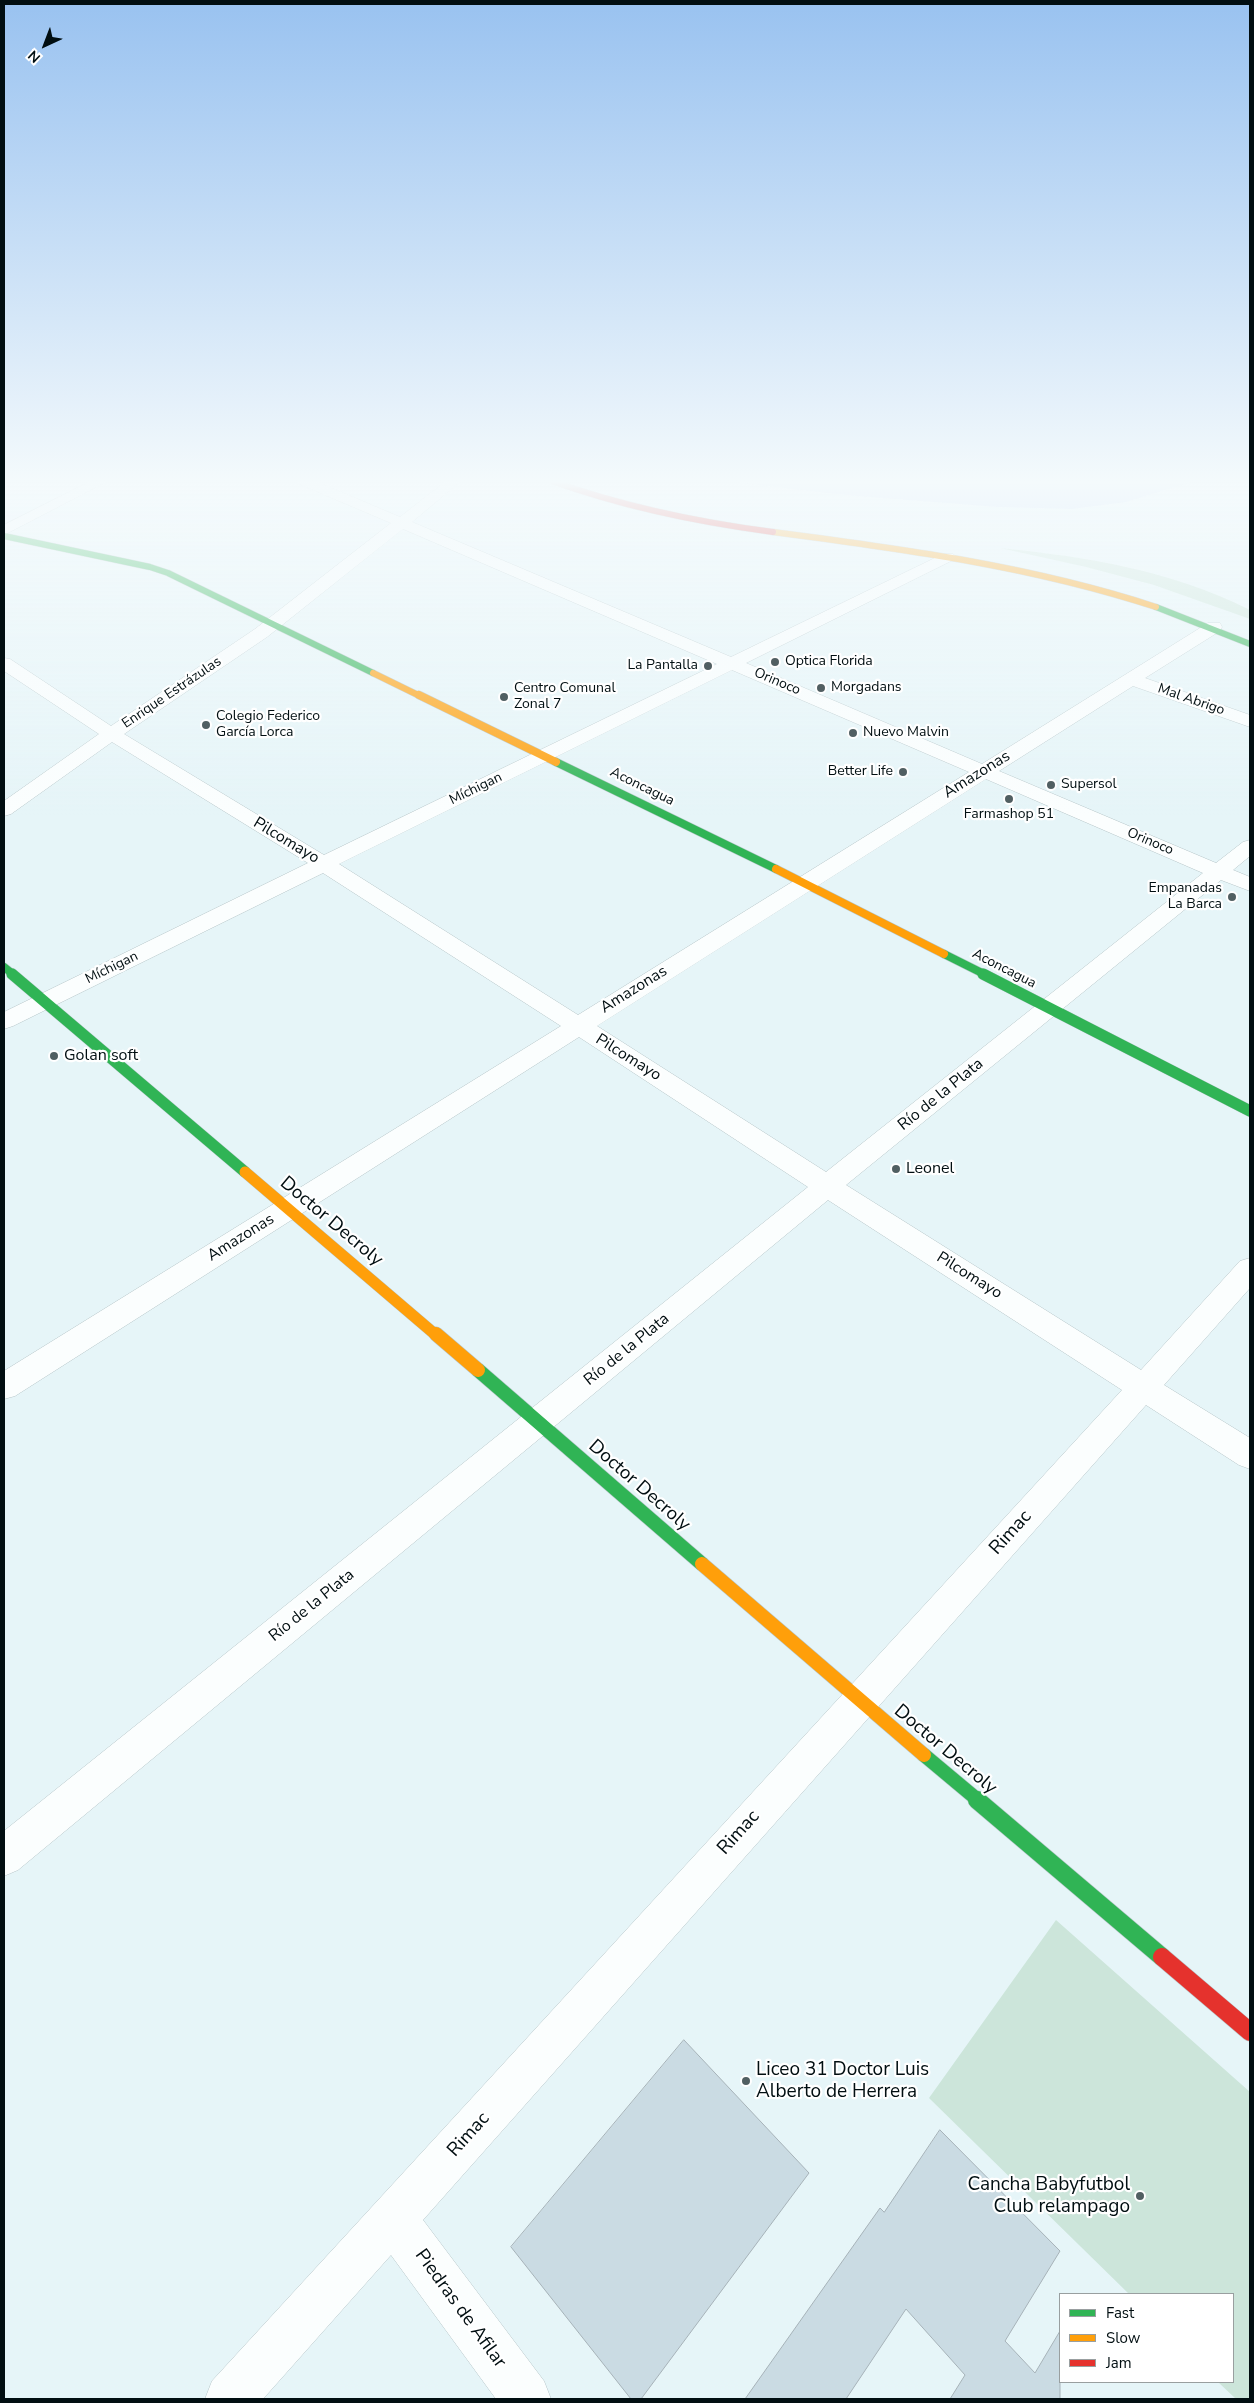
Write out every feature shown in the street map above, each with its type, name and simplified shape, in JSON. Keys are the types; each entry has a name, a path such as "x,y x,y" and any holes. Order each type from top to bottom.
{"street":[{"name":"Aconcagua","path":"208,593 805,883 1250,1111"},
{"name":"Enrique Estrázulas","path":"4,810 272,624 311,593"},
{"name":"Orinoco","path":"569,593 1250,884"},
{"name":"Míchigan","path":"4,1021 875,593"},
{"path":"1114,593 1214,627 1250,644"},
{"name":"Amazonas","path":"4,1387 1214,627"},
{"name":"Pilcomayo","path":"4,663 111,734 324,864 1250,1455"},
{"name":"Mal Abrigo","path":"1131,679 1250,720"},
{"name":"Río de la Plata","path":"4,1856 828,1186 1250,846"},
{"name":"Doctor Decroly","path":"4,967 538,1422 859,1700 1250,2032"},
{"name":"Rimac","path":"230,2399 1250,1269"},
{"name":"Piedras de Afilar","path":"393,2219 526,2399"}],"green space":[{"path":"1177,593 1212,593 1250,610 1250,619"},
{"name":"Cancha Babyfutbol Club relampago","path":"1056,1920 1250,2092 1250,2399 1236,2399 1219,2383 1234,2383 1234,2293 1128,2293 929,2098"}],"building":[{"path":"684,2040 809,2173 641,2399 631,2399 511,2247"},
{"path":"940,2130 1060,2251 1005,2341 1035,2373 1059,2333 1060,2399 950,2399 965,2375 906,2309 846,2399 745,2399 880,2208 884,2212"}],"traffic: fast":[{"path":"209,593 373,673"},
{"path":"1156,607 1250,644"},
{"path":"556,762 776,869"},
{"path":"944,954 1250,1111"},
{"path":"4,967 245,1172"},
{"path":"478,1370 702,1564"},
{"path":"924,1755 1162,1957"}],"traffic: slow":[{"path":"1113,593 1156,607"},
{"path":"373,673 556,762"},
{"path":"776,869 944,954"},
{"path":"245,1172 478,1370"},
{"path":"702,1564 924,1755"}],"traffic: jam":[{"path":"1162,1957 1250,2032"}],"place":[{"name":"Optica Florida","path":"775,662"},
{"name":"La Pantalla","path":"708,666"},
{"name":"Morgadans","path":"821,688"},
{"name":"Centro Comunal Zonal 7","path":"504,697"},
{"name":"Colegio Federico García Lorca","path":"206,725"},
{"name":"Nuevo Malvin","path":"853,733"},
{"name":"Better Life","path":"903,772"},
{"name":"Supersol","path":"1051,785"},
{"name":"Farmashop 51","path":"1009,799"},
{"name":"Empanadas La Barca","path":"1232,897"},
{"name":"Golan soft","path":"54,1056"},
{"name":"Leonel","path":"896,1169"},
{"name":"Liceo 31 Doctor Luis Alberto de Herrera","path":"746,2081"},
{"name":"Cancha Babyfutbol Club relampago","path":"1140,2196"}]}
